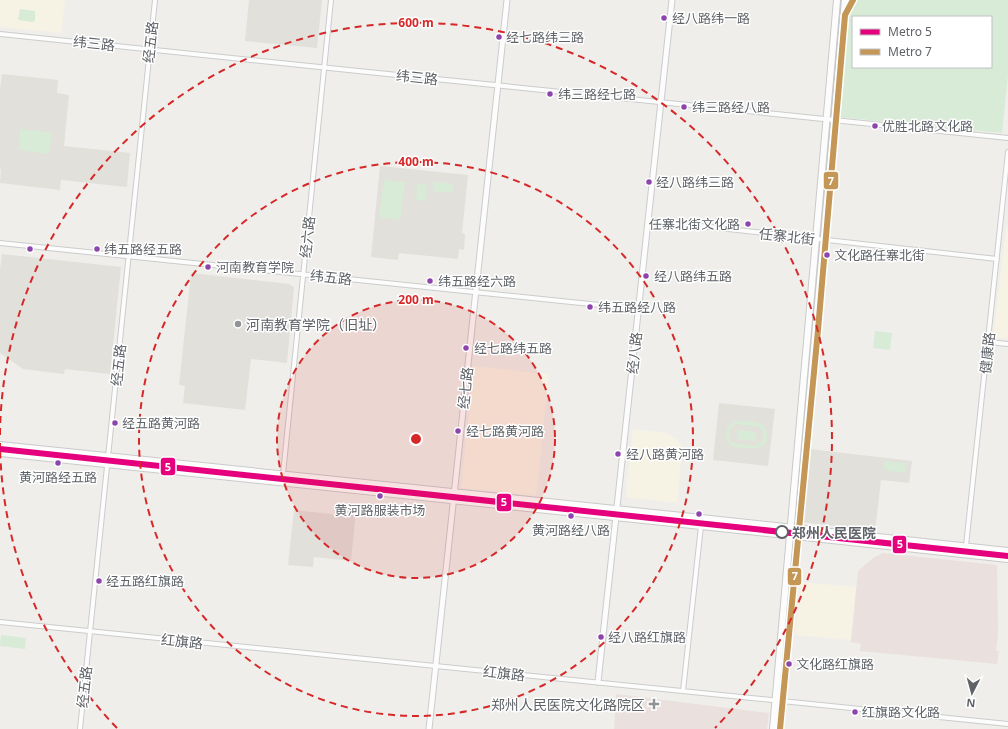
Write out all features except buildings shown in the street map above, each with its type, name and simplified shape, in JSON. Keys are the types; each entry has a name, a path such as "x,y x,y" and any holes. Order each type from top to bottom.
{"main road":[{"path":"773,729 837,0"},
{"path":"780,729 833,120 845,0"},
{"path":"0,445 1008,551"},
{"path":"0,453 1008,559"}],"street":[{"name":"经五路","path":"80,729 155,0"},
{"name":"经六路","path":"283,474 331,0"},
{"name":"经七路","path":"429,729 507,0"},
{"name":"经八路","path":"598,682 672,0"},
{"name":"纬三路","path":"0,34 1008,138"},
{"name":"健康路","path":"966,555 1008,152"},
{"name":"任寨北街","path":"648,220 997,259"},
{"name":"纬五路","path":"0,243 639,309"},
{"path":"988,342 1008,344"},
{"path":"684,691 701,526"},
{"name":"红旗路","path":"0,622 783,700 1008,724"}],"shaded area":[{"path":"0,0 65,0 61,33 0,27"},
{"path":"249,0 322,0 317,48 245,41"},
{"path":"2,74 58,80 57,93 69,95 64,146 130,153 127,187 61,180 60,190 0,183 0,89"},
{"path":"380,166 468,175 462,233 465,234 464,250 459,249 458,259 399,253 398,260 371,257"},
{"path":"1006,228 1008,228 1008,339 993,338"},
{"path":"2,254 121,267 110,374 65,369 64,374 23,369 0,353 0,270"},
{"name":"河南教育学院（旧址）","path":"191,273 289,284 294,287 287,363 251,359 245,410 183,403 185,386 179,385"},
{"path":"474,366 549,374 536,496 461,488"},
{"path":"719,403 775,409 768,466 713,460"},
{"path":"633,429 667,433 677,439 681,445 682,450 677,503 626,497"},
{"path":"810,449 912,461 909,483 881,480 875,531 801,522"},
{"path":"294,510 349,516 350,511 356,512 351,561 314,557 313,567 288,565"},
{"name":"郑州人民医院","path":"883,553 997,565 998,634 996,651 999,651 997,664 860,651 861,644 851,642 858,571 873,558"},
{"path":"800,582 856,587 851,640 795,635"},
{"name":"郑州人民医院文化路院区","path":"616,694 769,713 767,729 614,729"}],"green space":[{"path":"851,0 1008,0 1008,75 1002,133 839,117"},
{"path":"20,9 35,11 35,21 19,20"},
{"path":"20,129 52,133 49,154 19,150"},
{"path":"384,180 405,182 400,220 379,217"},
{"path":"434,182 453,184 452,193 433,191"},
{"path":"418,184 427,185 426,201 416,200"},
{"path":"875,331 892,333 890,350 873,348"},
{"path":"736,421 745,421 761,424 767,433 767,440 764,445 760,447 749,449 733,447 729,444 726,437 727,429","holes":["736,424 759,427 764,433 762,441 756,446 733,443 729,435 731,428"]},
{"path":"738,430 756,432 755,441 737,439"},
{"path":"885,461 906,463 905,473 884,470"},
{"path":"1,635 26,638 25,649 0,646"}],"metro line":[{"name":"7","path":"780,729 818,330 845,15 853,0"},
{"name":"5","path":"0,449 1008,556"}],"place":[{"name":"经八路纬一路","path":"664,18"},
{"name":"经七路纬三路","path":"499,37"},
{"name":"纬三路经七路","path":"550,94"},
{"name":"纬三路经八路","path":"684,107"},
{"name":"优胜北路文化路","path":"875,126"},
{"name":"经八路纬三路","path":"649,182"},
{"name":"任寨北街文化路","path":"748,224"},
{"name":"纬五路经五路","path":"97,249"},
{"name":"文化路任寨北街","path":"827,255"},
{"name":"河南教育学院","path":"208,267"},
{"name":"经八路纬五路","path":"646,276"},
{"name":"纬五路经六路","path":"430,281"},
{"name":"纬五路经八路","path":"590,307"},
{"name":"河南教育学院（旧址）","path":"238,324"},
{"name":"经七路纬五路","path":"466,348"},
{"name":"经五路黄河路","path":"115,423"},
{"name":"经七路黄河路","path":"458,431"},
{"name":"经八路黄河路","path":"618,454"},
{"name":"黄河路经五路","path":"58,463"},
{"name":"黄河路服装市场","path":"380,496"},
{"name":"黄河路经八路","path":"571,516"},
{"name":"郑州人民医院","path":"782,532"},
{"name":"经五路红旗路","path":"99,581"},
{"name":"经八路红旗路","path":"601,637"},
{"name":"文化路红旗路","path":"789,664"},
{"name":"郑州人民医院文化路院区","path":"654,704"},
{"name":"红旗路文化路","path":"855,712"}]}
